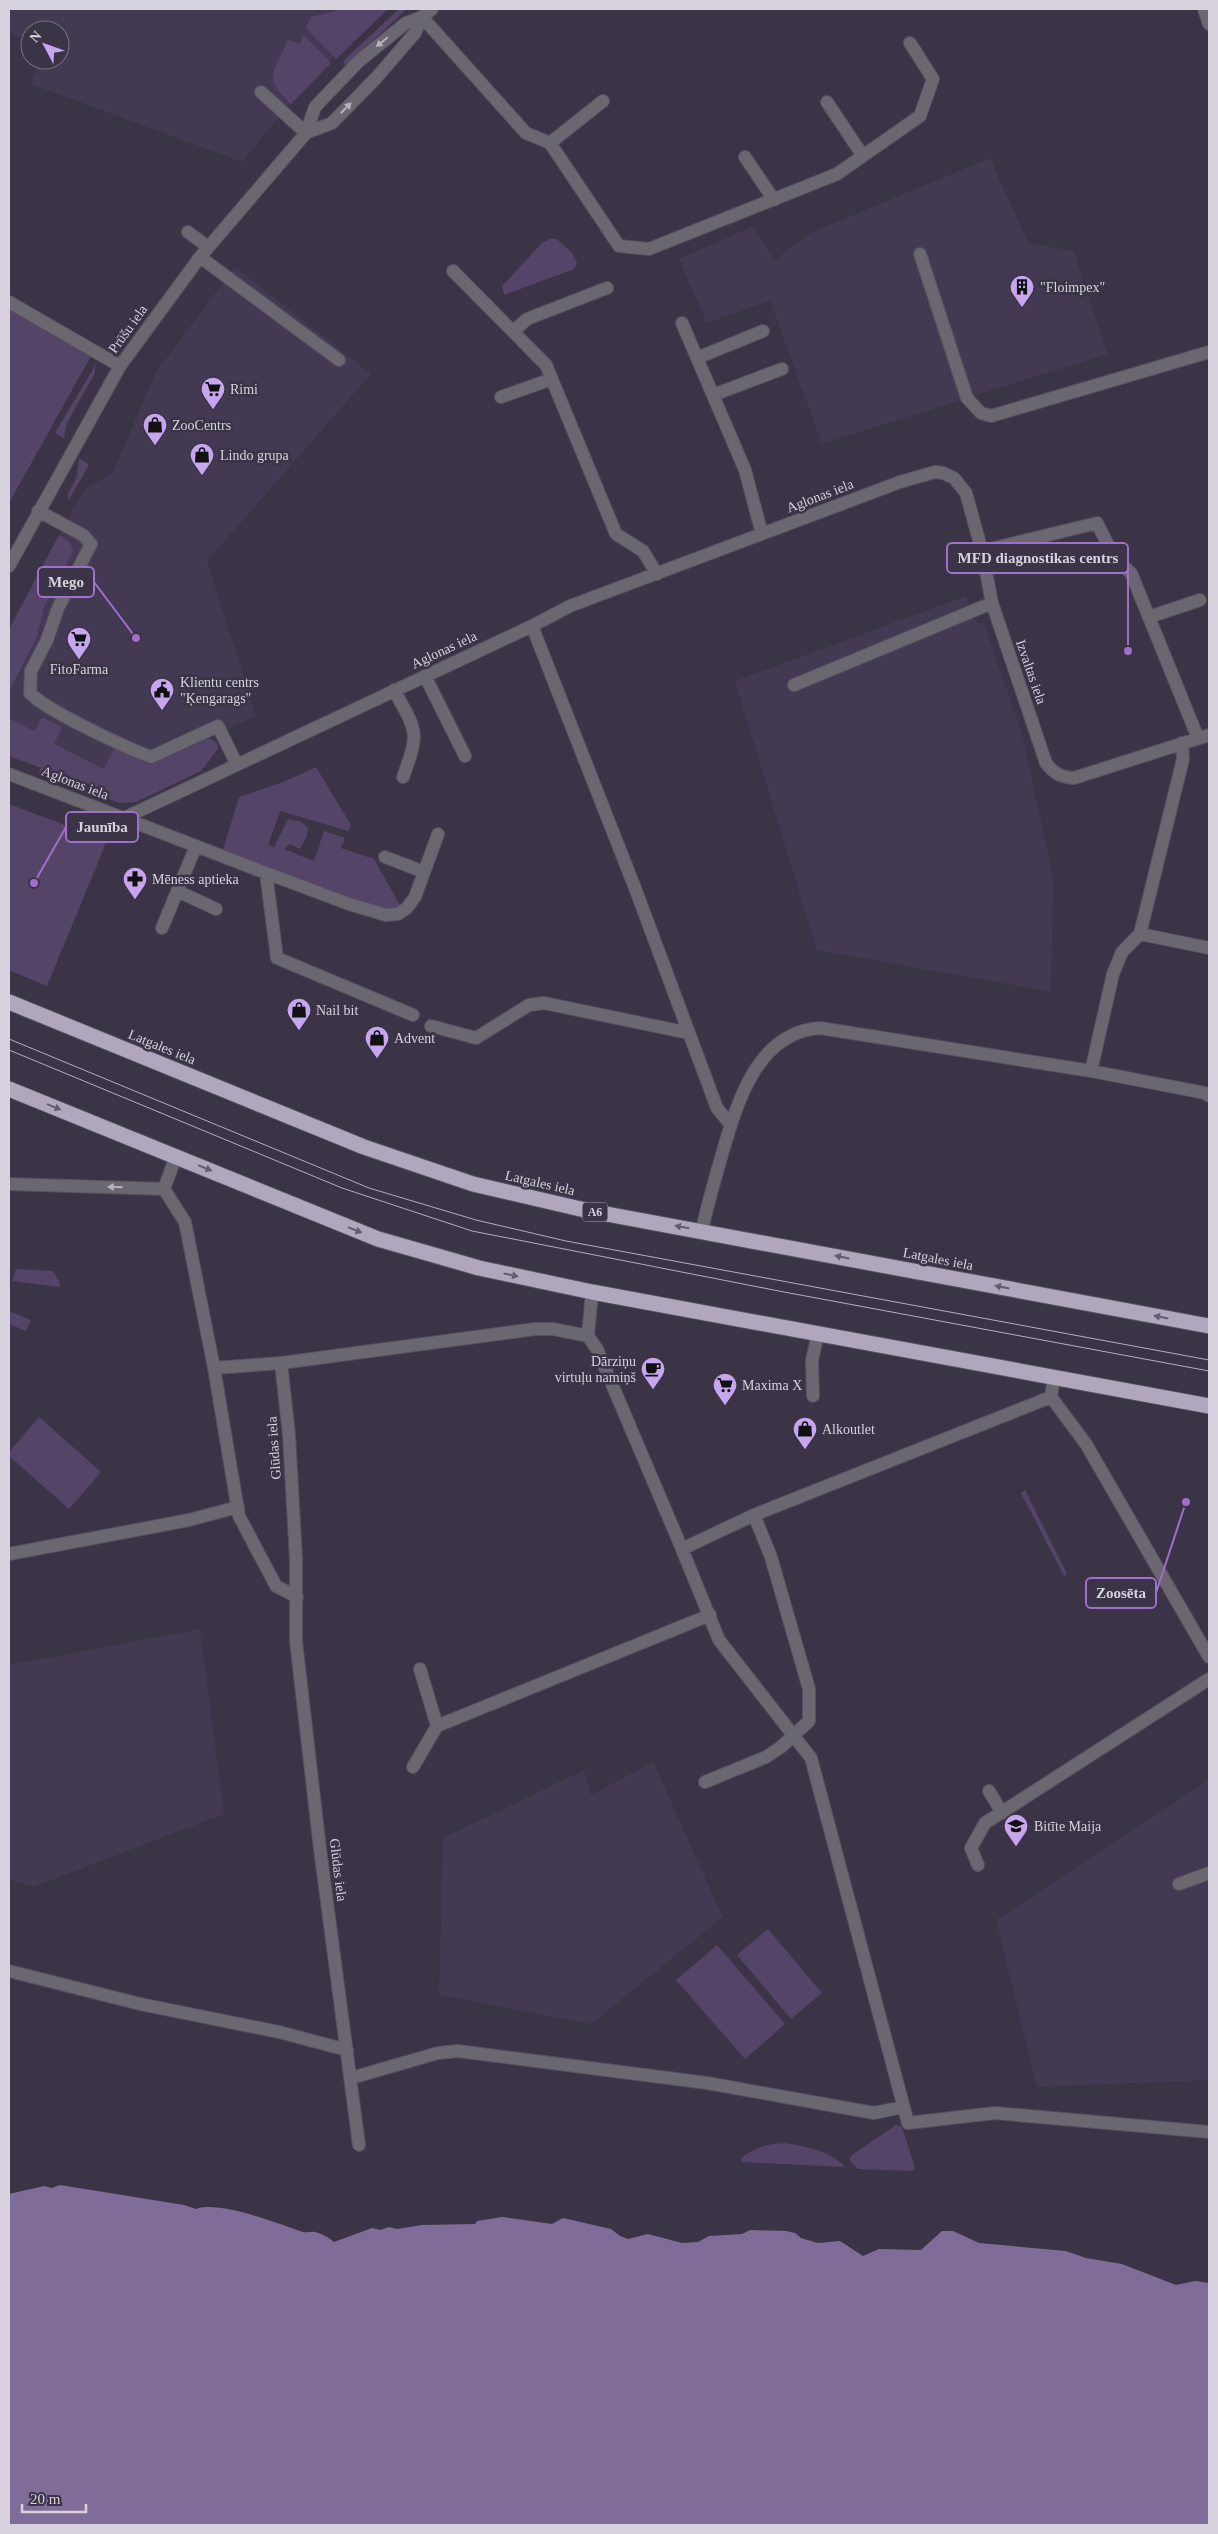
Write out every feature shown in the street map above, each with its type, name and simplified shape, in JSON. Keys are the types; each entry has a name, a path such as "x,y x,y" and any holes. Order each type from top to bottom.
{"highway":[{"name":"Latgales iela","path":"9,1002 420,1168 473,1184 575,1208 1209,1326"},
{"path":"9,1089 378,1239 479,1268 592,1292 1209,1406"}],"street":[{"path":"1204,9 1209,24"},
{"path":"427,13 526,133 550,143 619,246 650,249 837,174 920,116 933,79 910,42"},
{"name":"Prūšu iela","path":"306,133 332,123 415,33 427,13"},
{"name":"Prūšu iela","path":"9,566 120,366 204,252 306,133 315,107 359,61 406,23 427,13"},
{"path":"261,92 306,133"},
{"path":"550,143 602,101"},
{"path":"828,102 863,156"},
{"path":"745,157 774,200"},
{"path":"188,232 204,252 339,360"},
{"path":"920,254 967,398 981,414 991,416 1209,352"},
{"path":"453,271 542,359 616,534 646,554 657,574"},
{"path":"514,331 528,319 607,288"},
{"path":"9,302 120,366"},
{"path":"682,323 745,470 762,534"},
{"path":"697,358 763,331"},
{"path":"713,396 782,369"},
{"path":"501,397 552,379"},
{"name":"Izvaltas iela","path":"900,482 934,472 954,478 966,493 982,551 992,603 1046,763 1052,772 1063,777 1074,778 1203,737"},
{"name":"Aglonas iela","path":"9,774 124,818 532,626 570,606 900,482"},
{"path":"38,511 84,535 90,544 58,608 47,640 30,671 30,693 36,700 64,715 151,757 218,726 237,765"},
{"path":"982,551 1097,523 1114,557 1131,573 1203,737"},
{"path":"1149,617 1200,600"},
{"path":"794,685 992,603"},
{"path":"532,626 635,888 718,1108 730,1125"},
{"path":"425,676 465,756"},
{"path":"394,690 415,728 414,748 403,777"},
{"path":"1091,1071 1113,974 1122,952 1140,934 1183,759 1182,744"},
{"path":"124,818 266,873 386,916 398,914 407,908 415,897 438,834"},
{"path":"162,928 196,846"},
{"path":"385,857 424,872"},
{"path":"266,873 277,958 413,1015"},
{"path":"177,892 216,909"},
{"path":"1140,934 1209,948"},
{"path":"430,1026 476,1038 530,1005 544,1003 689,1033"},
{"path":"702,1231 737,1102 752,1072 782,1041 806,1029 820,1028 1091,1071 1209,1096"},
{"path":"164,1189 176,1156"},
{"path":"9,1184 164,1189"},
{"path":"164,1189 185,1222 214,1368 239,1516 276,1586 297,1597"},
{"path":"592,1292 588,1336 597,1349 719,1640 811,1758 908,2123 995,2113 1209,2132"},
{"path":"214,1368 281,1364 535,1329 552,1329 588,1336"},
{"path":"813,1396 812,1360 818,1334"},
{"name":"Glūdas iela","path":"281,1364 289,1436 297,1597 298,1660 320,1849 359,2145"},
{"path":"1054,1377 1051,1396 1086,1444 1204,1634 1209,1657"},
{"path":"682,1549 754,1515 1051,1396"},
{"path":"9,1554 189,1520 238,1507"},
{"path":"704,1782 766,1756 781,1747 809,1721 809,1689 771,1557 754,1515"},
{"path":"413,1768 437,1726 710,1615"},
{"path":"420,1669 437,1726"},
{"path":"978,1865 971,1848 985,1823 1209,1679"},
{"path":"989,1791 1002,1813"},
{"path":"1179,1884 1209,1873"},
{"path":"9,1971 140,2004 279,2032 347,2050"},
{"path":"351,2078 438,2053 458,2051 706,2083 874,2113 903,2107"}],"shaded area":[{"path":"9,9 384,9 323,67 242,162 31,84 36,70 70,70 70,20 20,20 20,36 9,32"},
{"path":"344,9 388,9 336,59 306,28 311,17"},
{"path":"399,9 407,9 346,65 344,64 345,59"},
{"path":"303,35 331,63 291,104 276,88 273,74 288,40 300,44"},
{"path":"990,158 1028,243 1074,251 1107,354 822,444 770,301 707,323 679,259 754,226 774,261 810,233"},
{"path":"550,239 557,239 572,253 577,263 574,269 504,295 502,286 542,243"},
{"path":"235,267 371,374 207,561 256,716 150,765 114,748 105,769 54,744 62,727 42,717 34,731 9,718 9,693 37,637 44,608 70,542 59,535 84,490 113,472 156,372"},
{"path":"9,309 91,356 9,503"},
{"path":"96,364 94,375 67,423 64,438 55,433"},
{"path":"79,458 88,464 88,467 68,501 68,494 77,476"},
{"path":"59,535 70,542 73,551 44,608 37,637 9,692 9,629"},
{"path":"966,596 976,622 984,623 1022,734 1053,877 1051,992 817,950 735,681"},
{"path":"42,717 62,727 54,744 104,769 114,748 150,765 210,738 217,743 218,749 201,771 136,802 120,803 38,773 41,768 9,756 9,718 34,731"},
{"path":"316,767 351,825 348,831 280,811 268,845 274,847 288,819 299,821 308,827 307,836 300,849 290,844 284,849 314,861 324,831 345,838 341,848 374,859 400,905 393,909 379,908 223,850 239,797 283,782"},
{"path":"9,804 78,830 90,822 111,831 47,986 9,970"},
{"path":"16,1269 53,1271 60,1287 12,1281"},
{"path":"9,1311 31,1320 26,1331 9,1324"},
{"path":"39,1417 101,1472 69,1509 9,1456 9,1452"},
{"path":"1025,1490 1067,1574 1064,1576 1021,1493"},
{"path":"200,1629 224,1814 33,1887 9,1879 9,1665"},
{"path":"653,1762 723,1917 591,2024 439,1995 443,1838 584,1770 591,1795"},
{"path":"1209,1780 1209,2080 1037,2087 996,1920"},
{"path":"768,1929 822,1993 791,2019 737,1955"},
{"path":"717,1945 785,2024 745,2059 676,1980"},
{"path":"896,2125 902,2127 915,2168 912,2171 858,2169 849,2160 852,2155"},
{"path":"783,2143 808,2147 832,2156 846,2167 742,2162 741,2158 756,2149 771,2144"},
{"path":"60,2185 184,2205 196,2209 206,2207 234,2210 303,2232 314,2232 328,2237 334,2242 372,2228 380,2230 389,2227 397,2229 422,2225 475,2224 477,2221 502,2217 552,2224 563,2218 611,2229 628,2239 648,2234 682,2243 698,2242 709,2236 742,2234 750,2230 786,2231 818,2243 840,2241 863,2256 879,2249 921,2250 942,2231 953,2231 979,2243 1066,2251 1086,2258 1122,2264 1176,2285 1195,2281 1209,2283 1209,2525 9,2525 9,2194 44,2186 52,2188"}],"tram line":[{"path":"9,1039 369,1188 476,1220 566,1241 1209,1360"},
{"path":"9,1050 342,1188 472,1231 784,1292 1209,1371"}],"place":[{"name":"\"Floimpex\"","path":"1022,308"},
{"name":"Rimi","path":"213,410"},
{"name":"ZooCentrs","path":"155,446"},
{"name":"Lindo grupa","path":"202,476"},
{"name":"Mego","path":"136,638"},
{"name":"MFD diagnostikas centrs","path":"1128,651"},
{"name":"FitoFarma","path":"79,660"},
{"name":"Klientu centrs \"Ķengarags\"","path":"162,711"},
{"name":"Jaunība","path":"34,883"},
{"name":"Mēness aptieka","path":"135,900"},
{"name":"Nail bit","path":"299,1031"},
{"name":"Advent","path":"377,1059"},
{"name":"Dārziņu virtuļu namiņš","path":"653,1390"},
{"name":"Maxima X","path":"725,1406"},
{"name":"Alkoutlet","path":"805,1450"},
{"name":"Zoosēta","path":"1186,1502"},
{"name":"Bitīte Maija","path":"1016,1847"}]}
